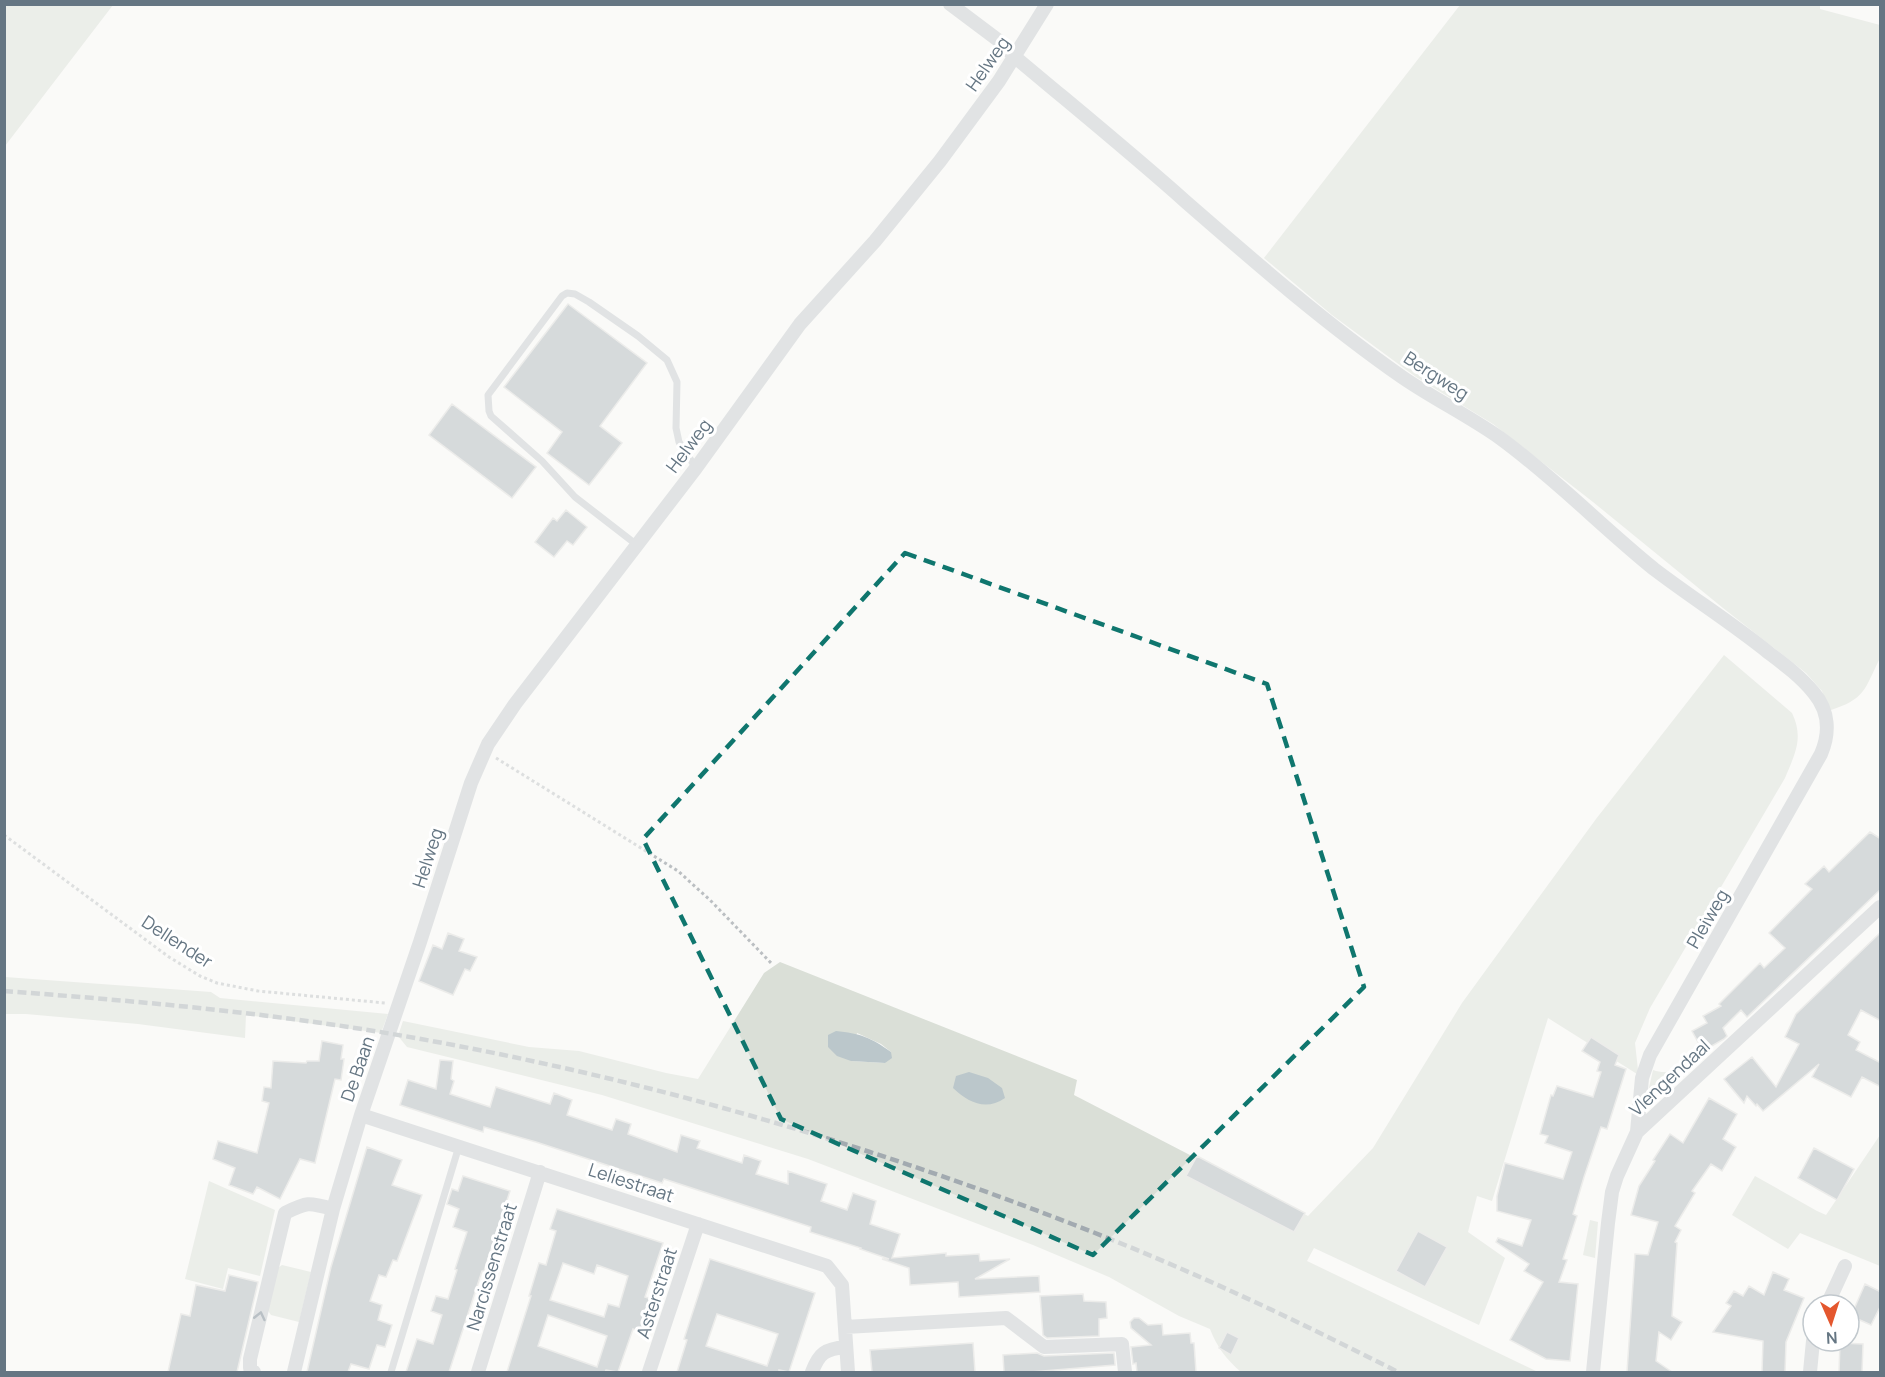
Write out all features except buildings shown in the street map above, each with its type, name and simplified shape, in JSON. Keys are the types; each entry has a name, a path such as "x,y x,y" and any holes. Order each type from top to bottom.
{"street":[{"name":"Bergweg","path":"951,4 998,40 1239,250 1315,313 1404,378 1500,438 1655,569 1788,668 1811,689 1820,702 1826,714 1827,729"},
{"name":"Helweg","path":"420,942 471,783 484,752 515,704 696,468 800,324 875,242 946,152 1015,57 1047,4"},
{"name":"Pleiweg","path":"1638,1132 1642,1078 1650,1055 1816,766 1825,745 1827,729"},
{"name":"Vlengendaal","path":"1593,1372 1612,1192 1638,1132 1881,907"},
{"name":"De Baan","path":"294,1372 333,1209 361,1114 420,942"},
{"name":"Leliestraat","path":"361,1114 827,1266 842,1285 848,1372"},
{"name":"Narcissenstraat","path":"478,1372 540,1172"},
{"path":"254,1372 250,1368 250,1359 285,1214 306,1203 333,1209"},
{"name":"Asterstraat","path":"649,1372 698,1224"},
{"path":"1833,1293 1845,1266"},
{"path":"845,1327 1006,1318 1044,1347 1122,1344 1125,1372"},
{"path":"812,1372 817,1359 825,1351 846,1347"},
{"path":"1810,1372 1812,1353"}],"lane":[{"path":"637,545 575,498 542,461 491,416 489,411 488,395 562,296 567,293 575,294 589,302 638,336 667,360 677,382 676,428 679,442 696,468"},
{"path":"391,1372 459,1146"}],"path":[{"path":"484,752 678,871 710,900 773,965"},
{"name":"Dellender","path":"4,835 169,957 200,976 217,983 258,992 399,1004"}],"highlighted area":[{"path":"905,553 1267,684 1364,987 1093,1255 781,1119 643,839"}],"shaded area":[{"path":"4,5 113,5 5,146"},
{"path":"1460,5 1820,5 1820,9 1880,25 1880,658 1867,686 1850,702 1828,711 1822,691 1806,673 1493,424 1416,377 1332,315 1264,258"},
{"path":"1724,655 1792,713 1798,738 1785,778 1650,1008 1635,1043 1637,1074 1548,1018 1492,1201 1477,1196 1468,1232 1505,1258 1479,1325 1314,1248 1307,1261 1538,1372 1241,1372 1223,1352 1210,1329 1179,1316 1109,1277 1033,1245 808,1159 602,1095 407,1047 398,1036 403,1021 529,1047 579,1051 698,1079 764,973 780,962 1077,1080 1074,1095 1308,1216 1373,1148 1462,1003 1596,819","holes":["857,1033 881,1044 891,1052 885,1063 851,1061"]},
{"path":"5,977 211,992 220,998 388,1014 381,1033 246,1015 245,1038 138,1024 5,1014"},
{"path":"836,1031 852,1033 878,1043 891,1052 892,1058 885,1063 851,1061 837,1056 828,1047 828,1035"},
{"path":"1691,1063 1694,1066 1663,1094 1649,1088 1653,1070 1673,1071"},
{"path":"969,1072 988,1078 1002,1088 1005,1098 984,1105 965,1098 953,1088 956,1076"},
{"path":"1880,1135 1880,1266 1800,1233 1788,1249 1732,1215 1755,1176 1826,1215"},
{"path":"209,1181 275,1210 260,1276 228,1268 223,1289 185,1279"},
{"path":"1590,1220 1598,1222 1595,1258 1583,1255"},
{"path":"282,1265 311,1272 299,1322 271,1315 266,1308 275,1270"}],"railway":[{"path":"4,991 205,1009 354,1028 490,1052 659,1091 826,1138 991,1193 1114,1240 1237,1294 1398,1372"}]}
